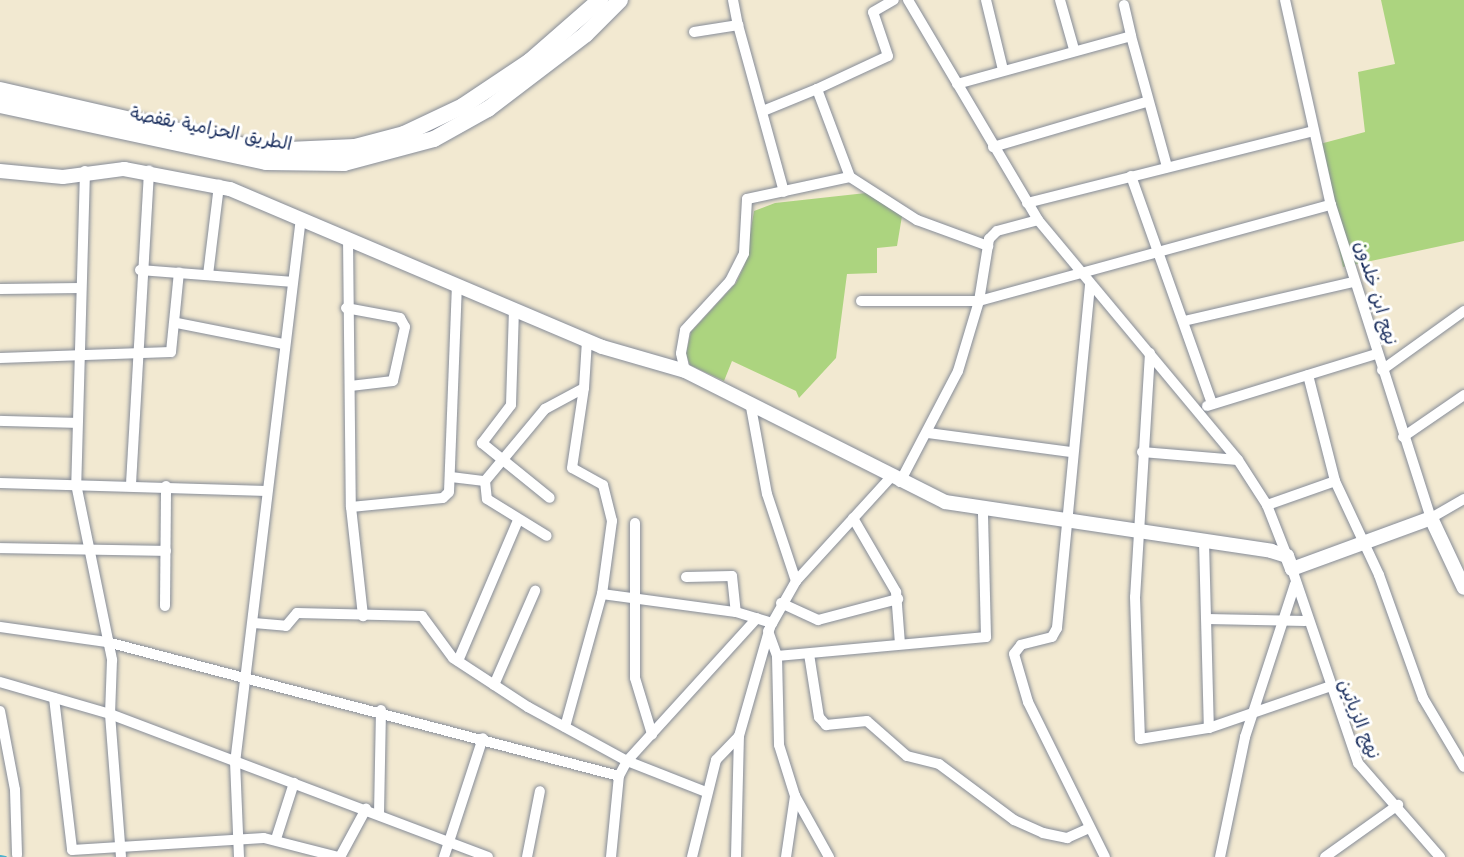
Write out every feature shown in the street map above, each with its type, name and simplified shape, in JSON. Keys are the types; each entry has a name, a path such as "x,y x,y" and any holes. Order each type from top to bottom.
{"main road":[{"name":"الطريق الحزامية بقفصة","path":"0,90 266,151 332,150 404,134 463,106 530,61 600,0"},
{"name":"الطريق الحزامية بقفصة","path":"0,105 266,162 344,163 424,143 488,109 578,40 620,0"}],"street":[{"path":"733,0 784,192"},
{"path":"763,111 817,90 888,56 873,12 894,0"},
{"name":"نهج الزياتين","path":"908,0 1038,220 1086,281 1198,409 1238,460 1267,505 1289,562 1305,621 1328,687 1362,772 1398,805 1440,857"},
{"path":"986,0 1003,70"},
{"path":"1060,0 1074,50"},
{"name":"نهج ابن خلدون","path":"1285,0 1310,132 1353,282 1431,518 1464,588"},
{"path":"1124,5 1146,102 1167,167"},
{"path":"694,32 738,25"},
{"path":"957,84 1131,36"},
{"path":"817,90 850,177 917,220 988,246"},
{"path":"993,147 1146,102"},
{"path":"1027,203 1310,132"},
{"path":"0,171 63,177 85,171 149,171 219,185 587,340 686,371 751,407 895,480 983,511 1204,542 1289,562 1364,546 1431,518 1464,499"},
{"path":"85,171 76,484 113,669 110,714 121,853"},
{"path":"131,484 140,270 149,171"},
{"path":"1131,176 1212,404"},
{"path":"686,371 681,353 686,330 730,281 744,253 745,202 850,177"},
{"path":"208,275 219,185"},
{"path":"861,301 979,301 1086,281 1158,252 1331,205"},
{"path":"239,857 235,763 249,676 283,344 301,218"},
{"path":"736,857 739,736 770,627 781,603 796,581 853,518 895,480 928,433 958,371 979,301 988,246 997,231 1038,220"},
{"path":"348,238 346,308 350,386 351,507 363,616"},
{"path":"140,270 291,282"},
{"path":"0,358 79,352 171,352 177,322 179,272"},
{"path":"1086,281 1057,628 1052,637 1020,645 1014,654 1028,702 1088,830 1105,857"},
{"path":"1184,321 1353,282"},
{"path":"351,507 443,498 451,477 448,410 457,287"},
{"path":"0,289 81,288"},
{"path":"346,308 405,323 393,381 350,386"},
{"path":"514,309 511,405 482,440 500,460 550,498"},
{"path":"1382,370 1464,311"},
{"path":"177,322 283,344"},
{"path":"565,727 602,594 612,521 609,501 596,477 572,468 584,388 587,340"},
{"path":"1149,353 1135,597 1140,739 1209,728 1328,687"},
{"path":"1198,409 1376,354"},
{"path":"1308,375 1335,481 1406,643 1422,698 1464,766"},
{"path":"547,536 519,520 484,495 485,481 500,460 557,399 584,388"},
{"path":"1403,437 1464,395"},
{"path":"751,407 767,494 796,581"},
{"path":"0,421 76,423"},
{"path":"928,433 1071,452"},
{"path":"1142,452 1238,460"},
{"path":"451,477 485,481"},
{"path":"1267,505 1335,481"},
{"path":"0,483 131,484 267,490"},
{"path":"165,606 166,486"},
{"path":"777,656 987,637 983,511"},
{"path":"853,518 898,599 900,644"},
{"path":"458,661 519,520"},
{"path":"635,523 636,678 652,734"},
{"path":"1204,542 1209,728"},
{"path":"0,548 166,551"},
{"path":"686,577 732,576 736,612"},
{"path":"1220,857 1253,714 1278,621 1295,584"},
{"path":"494,685 535,591"},
{"path":"602,594 736,612 757,618 770,627 777,656 774,716 795,796 829,857"},
{"path":"781,603 818,620 898,599"},
{"path":"254,623 286,626 297,613 422,616 458,661 494,685 627,761 706,792"},
{"path":"610,857 620,776 627,761 757,618"},
{"path":"1207,619 1305,621"},
{"path":"0,627 107,642 249,676 620,776"},
{"path":"809,654 819,717 826,726 863,719 907,756 939,764 1014,820 1043,833 1066,838 1088,830"},
{"path":"0,682 110,714 488,857"},
{"path":"54,698 68,846 75,851 121,853 238,839 276,839 339,857 366,809"},
{"path":"379,814 381,710"},
{"path":"0,711 1,728 15,790 17,855"},
{"path":"692,857 706,792 719,754 739,736"},
{"path":"444,857 483,738"},
{"path":"276,839 294,783"},
{"path":"527,857 540,791"},
{"path":"786,857 795,796"},
{"path":"1325,857 1398,805"},
{"path":"175,845 175,857"}],"green space":[{"path":"1381,0 1464,0 1464,241 1343,267 1316,145 1365,132 1358,72 1395,64"},
{"path":"866,193 902,216 897,246 877,248 877,273 847,274 836,358 799,398 796,391 732,361 724,381 690,365 686,354 691,332 736,283 745,264 754,211 775,203"}],"waterway":[{"path":"0,856 5,857"}]}
